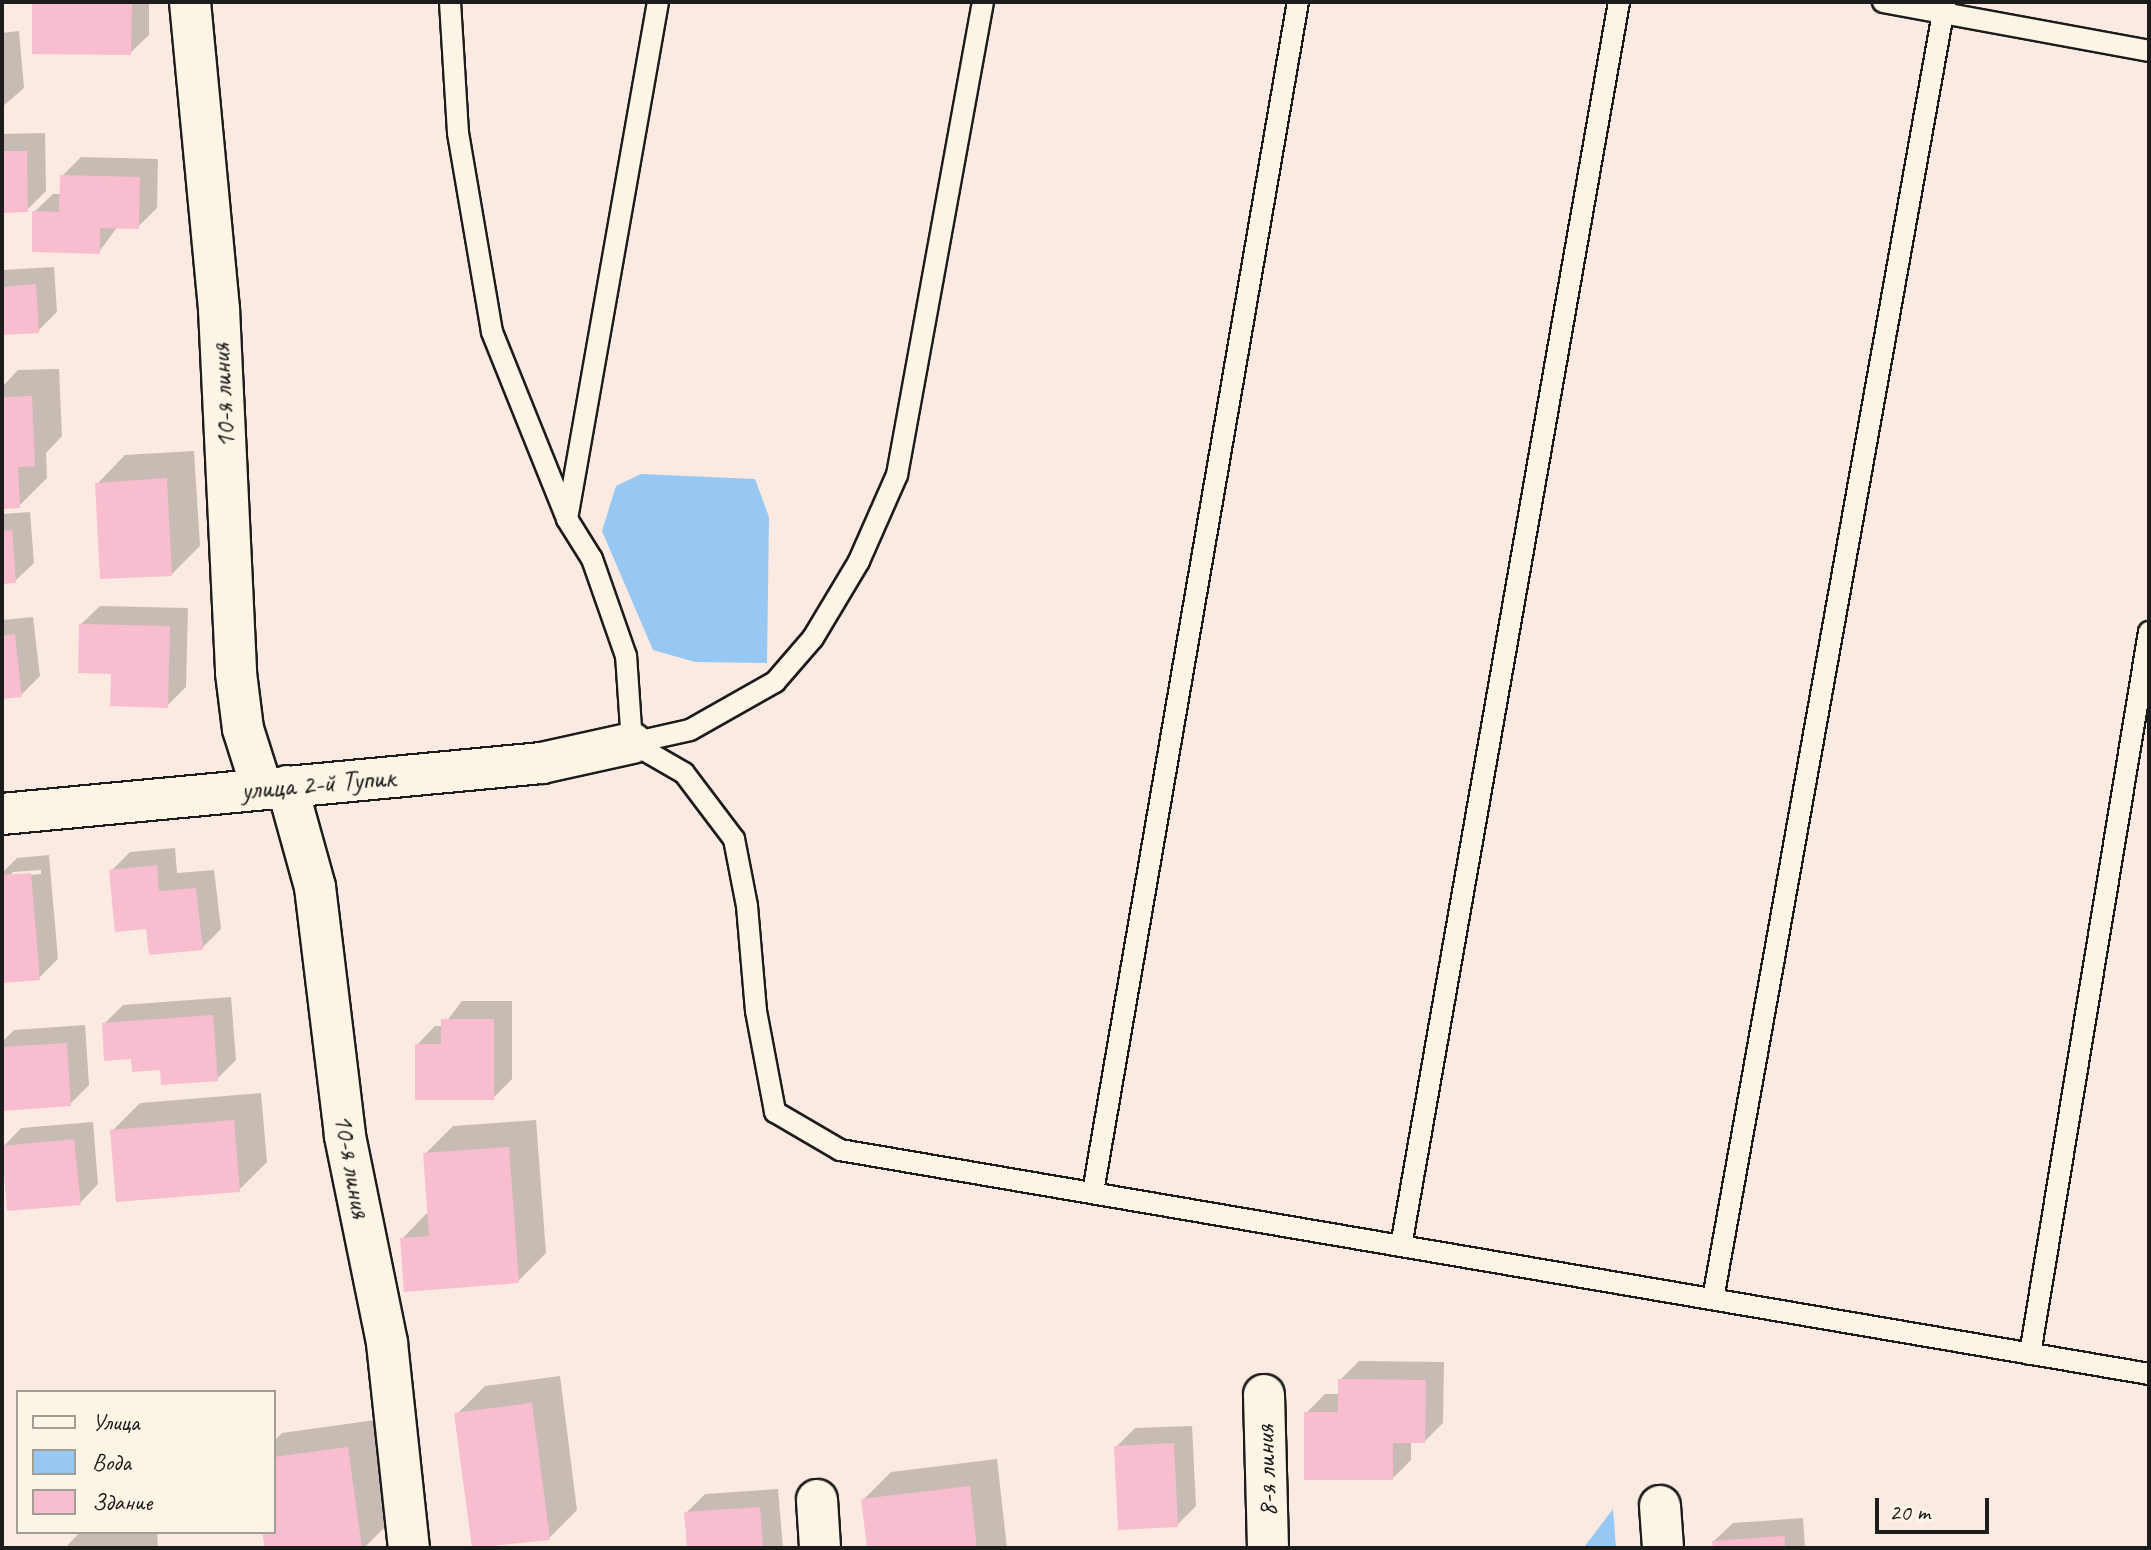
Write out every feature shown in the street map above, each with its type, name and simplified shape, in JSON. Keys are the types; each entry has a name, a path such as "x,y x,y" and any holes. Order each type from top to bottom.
{"street":[{"name":"10-я линия","path":"190,2 219,309 236,673 243,729 275,787 315,887 345,1136 387,1343 409,1548"},
{"name":"улица 2-й Тупик","path":"2,814 542,763 632,743"},
{"name":"8-я линия","path":"1264,1395 1268,1548"},
{"path":"817,1500 820,1548"},
{"path":"1660,1506 1663,1548"}],"lane":[{"path":"450,2 458,133 492,332 567,519 592,559 626,656 632,743"},
{"path":"567,519 658,2"},
{"path":"632,743 690,730 775,682 813,638 859,561 897,475 983,2"},
{"path":"1093,1192 1298,2"},
{"path":"1401,1246 1619,2"},
{"path":"1883,2 1944,8 2149,51"},
{"path":"1713,1299 1944,8"},
{"path":"2030,1354 2149,632"},
{"path":"632,743 684,773 734,839 747,906 756,1011 775,1112 840,1150 2149,1374"}],"water":[{"path":"641,474 755,479 769,517 767,663 695,662 653,650 602,531 616,486"},
{"path":"1613,1509 1616,1548 1585,1548 1585,1546"}],"building":[{"path":"32,2 132,2 131,55 32,54"},
{"path":"2,151 27,151 28,212 2,213"},
{"path":"60,175 140,177 139,229 100,228 100,254 32,252 32,211 59,212"},
{"path":"36,284 39,333 2,335 2,287"},
{"path":"32,396 35,466 18,467 20,508 2,509 2,397"},
{"path":"167,478 172,576 100,579 95,483"},
{"path":"12,530 16,583 2,584 2,531"},
{"path":"79,624 170,626 168,708 110,706 111,674 78,673"},
{"path":"15,634 22,697 2,699 2,636"},
{"path":"157,865 159,891 196,888 203,950 149,955 146,929 115,932 109,870"},
{"path":"31,873 40,980 2,983 2,875"},
{"path":"213,1015 218,1081 161,1085 160,1070 132,1072 131,1059 104,1061 102,1023"},
{"path":"441,1019 494,1019 494,1100 415,1100 415,1044 441,1044"},
{"path":"67,1043 71,1106 2,1111 2,1047"},
{"path":"234,1120 240,1192 116,1202 110,1130"},
{"path":"74,1139 81,1205 7,1211 2,1146"},
{"path":"509,1147 519,1283 404,1292 400,1238 429,1236 423,1153"},
{"path":"1338,1379 1426,1380 1425,1443 1393,1443 1393,1480 1304,1480 1304,1412 1338,1412"},
{"path":"532,1403 550,1540 472,1548 454,1413"},
{"path":"1174,1443 1178,1527 1118,1530 1114,1446"},
{"path":"348,1447 362,1548 265,1548 262,1534 276,1534 276,1457"},
{"path":"970,1486 977,1548 867,1548 861,1499"},
{"path":"760,1507 763,1548 687,1548 684,1512"},
{"path":"1785,1536 1785,1548 1713,1548 1712,1541"}]}
